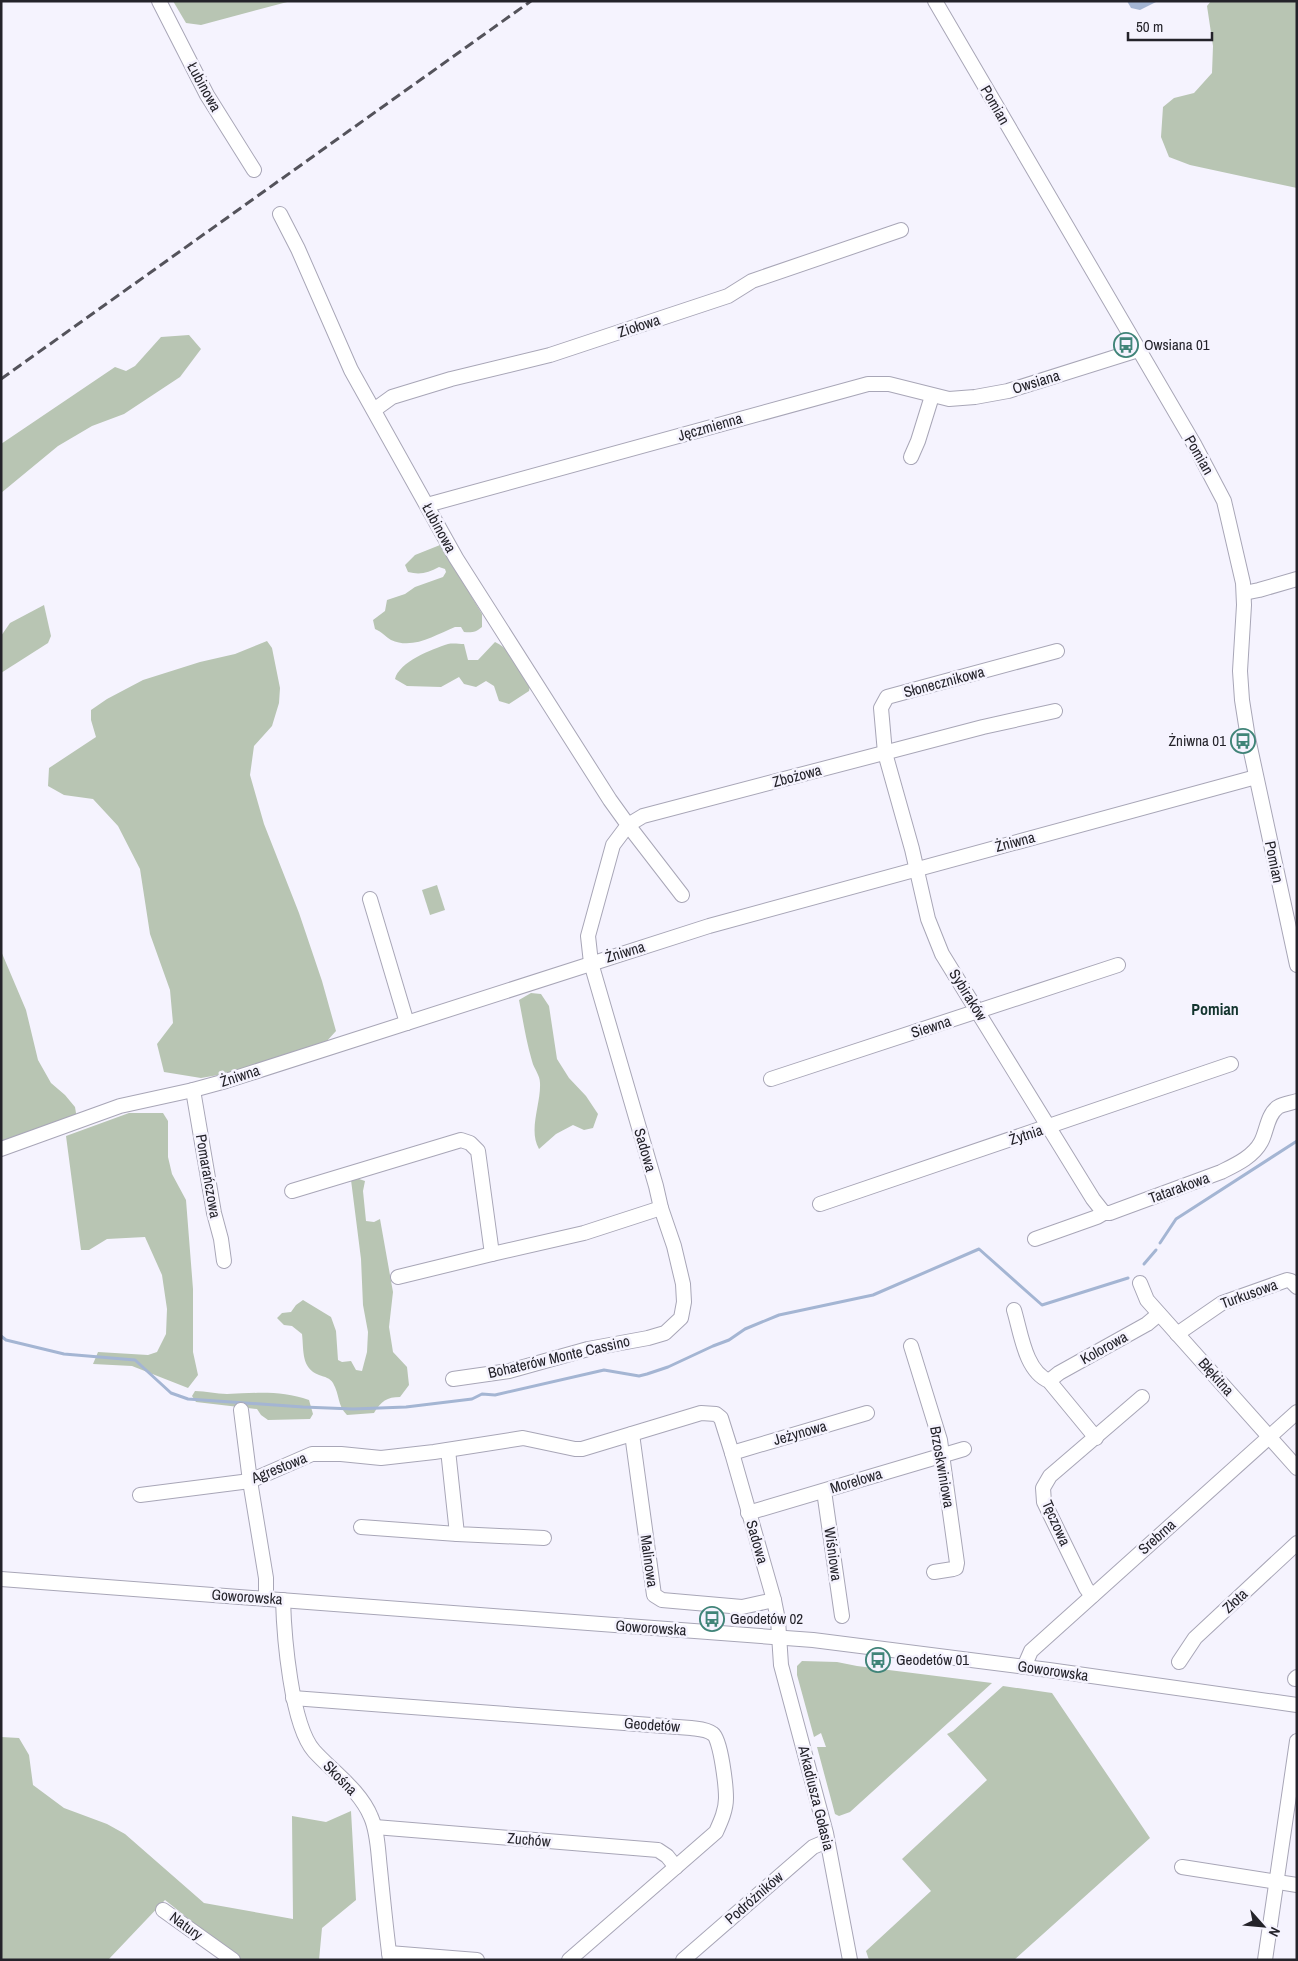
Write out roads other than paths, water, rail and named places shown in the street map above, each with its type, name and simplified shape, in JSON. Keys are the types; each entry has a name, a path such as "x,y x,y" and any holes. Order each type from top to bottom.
{"street":[{"name":"Łubinowa","path":"159,1 207,95 254,170"},
{"name":"Pomian","path":"935,1 1202,458 1224,501 1235,541 1244,593 1240,684 1248,738 1297,965"},
{"name":"Łubinowa","path":"280,214 310,276 351,370 456,558 628,824"},
{"name":"Ziołowa","path":"374,410 392,397 451,379 550,355 728,296 752,281 901,230"},
{"name":"Owsiana","path":"932,396 949,399 1008,390 1138,350"},
{"name":"Jęczmienna","path":"427,505 868,384 889,384 932,396"},
{"path":"911,457 932,396"},
{"path":"1244,593 1297,579"},
{"name":"Słonecznikowa","path":"885,753 881,708 887,698 1057,651"},
{"name":"Zbożowa","path":"628,824 642,816 983,727 1055,711"},
{"name":"Sybiraków","path":"885,753 934,937 942,954 1093,1199 1104,1213"},
{"name":"Żniwna","path":"1,1149 120,1106 193,1090 718,924 916,868 1256,777"},
{"path":"628,824 682,895"},
{"name":"Sadowa","path":"628,824 613,845 588,936 591,963 653,1177 660,1208 674,1246 684,1302 680,1318 665,1333"},
{"path":"370,900 407,1023"},
{"name":"Siewna","path":"771,1079 1118,965"},
{"name":"Żytnia","path":"820,1204 1231,1064"},
{"name":"Pomarańczowa","path":"193,1090 224,1261"},
{"name":"Tatarakowa","path":"1035,1239 1221,1172 1237,1164 1255,1150 1261,1142 1272,1113 1278,1107 1297,1101"},
{"path":"292,1191 461,1140 470,1143 478,1151 492,1254"},
{"path":"398,1278 584,1233 660,1208"},
{"name":"Turkusowa","path":"1177,1334 1222,1303 1286,1280 1291,1281 1297,1287"},
{"name":"Błękitna","path":"1140,1283 1147,1300 1297,1468"},
{"path":"1014,1310 1030,1363 1037,1375 1049,1381 1096,1438"},
{"name":"Kolorowa","path":"1049,1381 1058,1373 1148,1324 1160,1314"},
{"name":"Bohaterów Monte Cassino","path":"453,1379 509,1371 588,1349 665,1333"},
{"name":"Brzoskwiniowa","path":"911,1346 940,1440 957,1563 956,1568 934,1572"},
{"name":"Tęczowa","path":"1092,1596 1086,1588 1044,1502 1043,1488 1050,1476 1142,1397"},
{"path":"241,1410 266,1578 266,1599"},
{"name":"Srebrna","path":"1024,1667 1031,1651 1297,1412"},
{"name":"Agrestowa","path":"140,1496 250,1480 312,1454 341,1454 381,1458 523,1438 578,1449 701,1413 712,1413 721,1418"},
{"name":"Jeżynowa","path":"732,1453 867,1413"},
{"name":"Sadowa","path":"721,1418 774,1600 779,1638"},
{"name":"Malinowa","path":"632,1434 654,1595 662,1600 742,1607 774,1600"},
{"name":"Morelowa","path":"748,1513 964,1449"},
{"path":"448,1450 457,1534"},
{"name":"Wiśniowa","path":"824,1491 842,1616"},
{"path":"361,1527 544,1538"},
{"name":"Złota","path":"1179,1662 1195,1638 1297,1544"},
{"name":"Goworowska","path":"1,1579 779,1638 879,1648 1297,1705"},
{"name":"Skośna","path":"283,1600 294,1698 304,1737 313,1750 362,1801 375,1827 389,1956"},
{"name":"Arkadiusza Gołasia","path":"779,1638 781,1665 827,1841 850,1960"},
{"name":"Geodetów","path":"294,1698 691,1728 712,1733 716,1738 720,1752 726,1798 724,1812 716,1832 569,1960"},
{"path":"1265,1960 1297,1741"},
{"name":"Zuchów","path":"375,1827 658,1850 667,1856 676,1867"},
{"name":"Podróżników","path":"683,1960 813,1847 827,1841"},
{"path":"1182,1867 1297,1885"},
{"name":"Natury","path":"163,1910 233,1960"},
{"path":"389,1956 477,1960"}],"water":[{"path":"1127,1 1158,1 1140,10 1131,8"}],"waterway":[{"path":"1160,1243 1176,1219 1297,1141"},
{"path":"1,1336 6,1340 64,1354 135,1360 171,1393 188,1399 353,1409 406,1407 472,1399 482,1394 495,1395 604,1370 639,1376 647,1374 668,1367 729,1340 745,1329 779,1315 873,1295 979,1249 1042,1305 1128,1278"},
{"path":"1144,1264 1156,1250"}],"railway":[{"path":"1,379 531,1"}],"place":[{"name":"Owsiana 01","path":"1126,345"},
{"name":"Żniwna 01","path":"1243,741"},
{"name":"Geodetów 02","path":"712,1619"},
{"name":"Geodetów 01","path":"878,1660"}],"district":[{"name":"Pomian","path":"1215,1009"}]}
